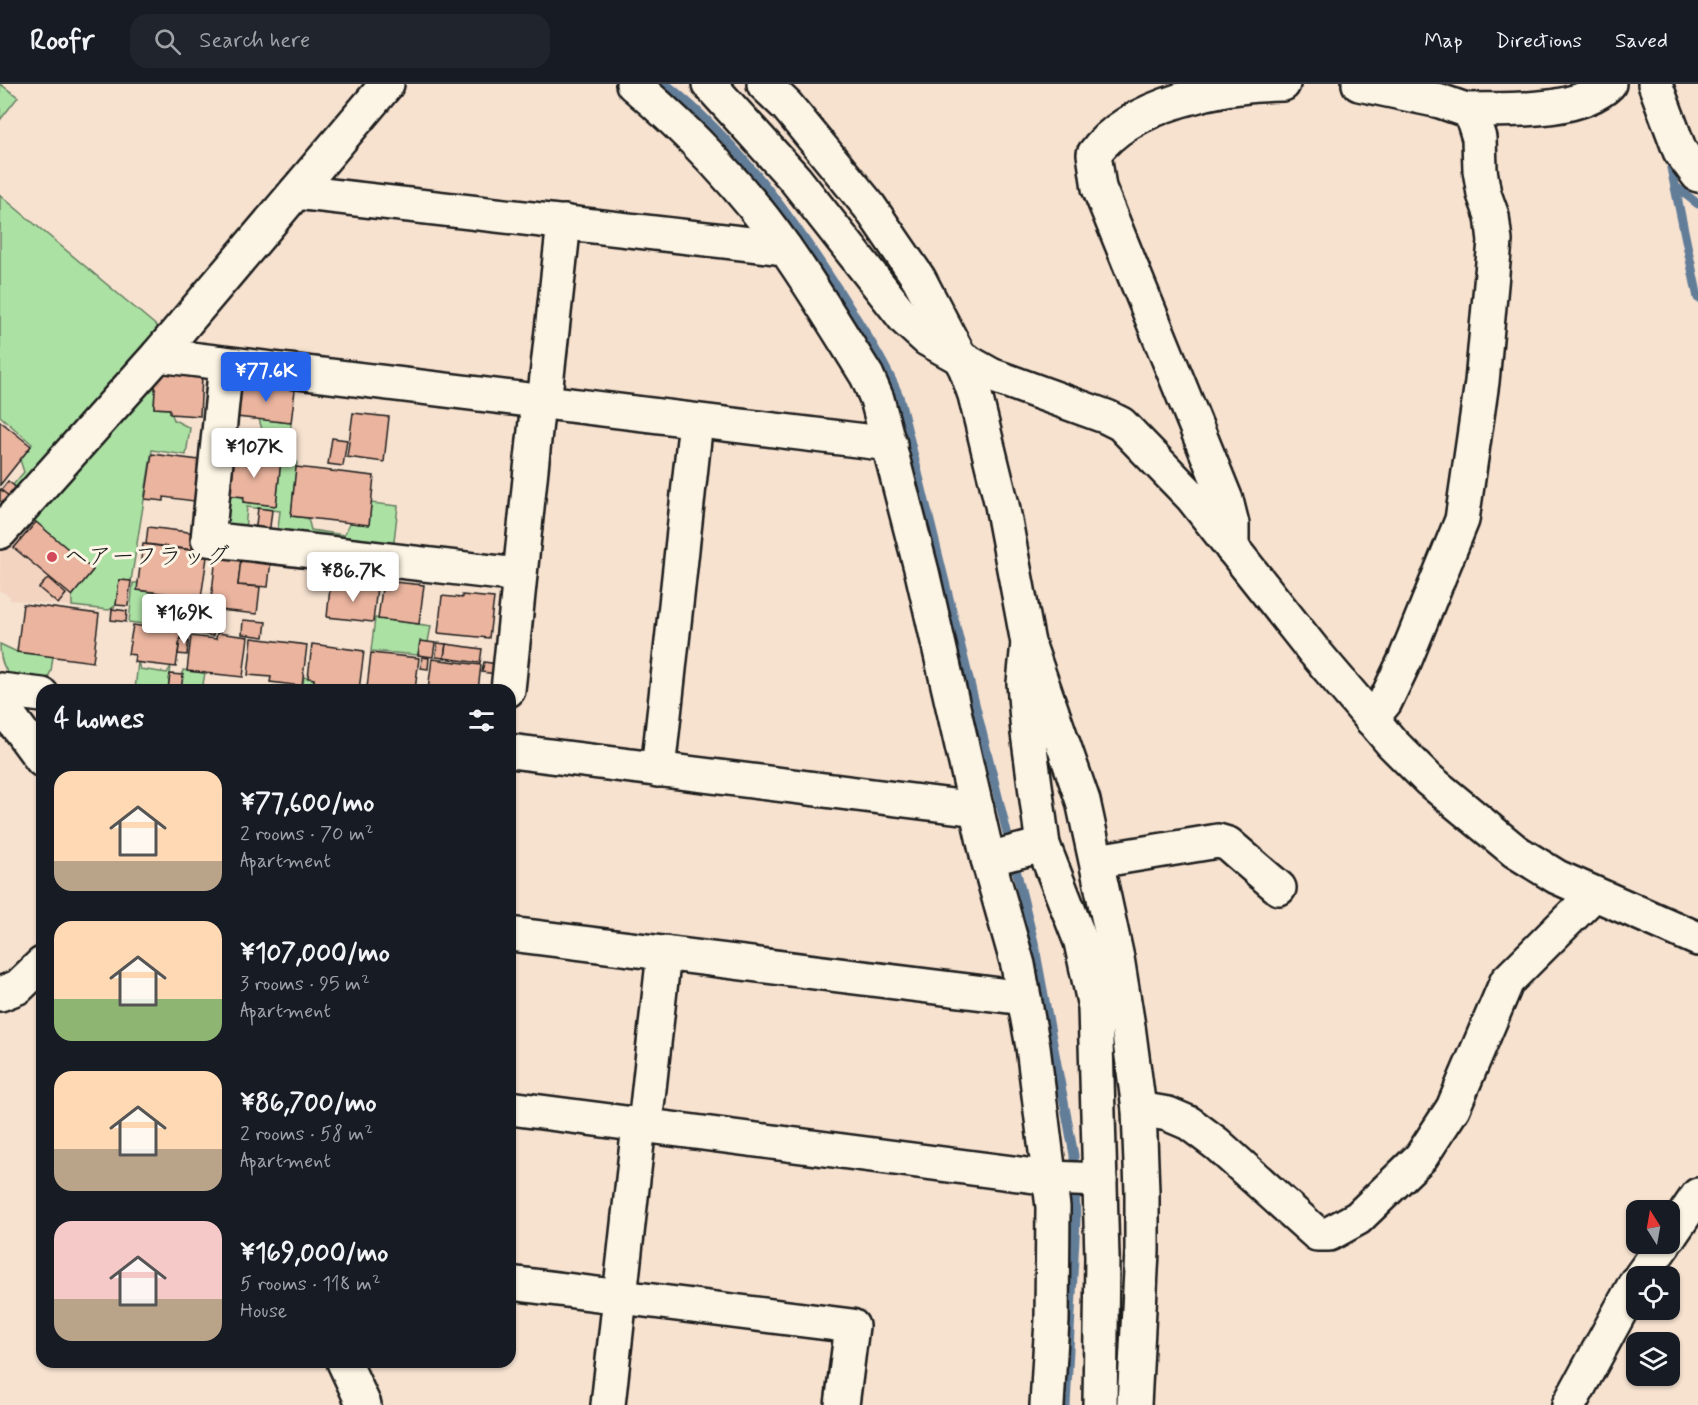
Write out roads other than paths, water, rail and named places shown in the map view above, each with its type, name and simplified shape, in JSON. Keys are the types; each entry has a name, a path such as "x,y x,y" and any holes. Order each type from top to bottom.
{"street":[{"path":"0,532 158,355 387,84"},
{"path":"633,84 670,116 743,196 785,248 867,376 877,399 890,444 988,859 1005,912 1024,998 1050,1178 1054,1255 1047,1405"},
{"path":"709,84 795,179 906,320 927,339 991,375 1121,424 1192,497 1371,719 1429,780 1515,851 1557,877 1698,939"},
{"path":"764,84 787,106 869,206 919,279 961,359 975,395 999,494 1028,644 1083,801 1096,861 1104,973 1139,1109 1142,1251 1134,1405"},
{"path":"1232,548 1232,524 1227,500 1099,188 1094,154 1103,141 1179,92 1211,92 1283,84"},
{"path":"1359,84 1440,101 1466,110 1548,106 1581,101 1599,93 1609,84"},
{"path":"1655,84 1680,151 1698,175"},
{"path":"1371,719 1385,702 1405,660 1462,520 1482,382 1495,241 1492,216 1484,194 1480,170 1479,138 1472,116 1466,110"},
{"path":"743,196 772,171"},
{"path":"296,192 785,248"},
{"path":"508,684 519,575 564,222"},
{"path":"158,355 890,444"},
{"path":"226,364 208,540 519,575"},
{"path":"658,770 696,421"},
{"path":"1028,644 1024,683 1028,733 1043,845 1072,915 1104,973 1095,1007 1100,1180 1101,1405"},
{"path":"0,690 36,694"},
{"path":"0,703 36,752"},
{"path":"516,752 977,809"},
{"path":"1096,861 1218,841 1228,844 1279,888"},
{"path":"988,859 1043,845"},
{"path":"1139,1109 1168,1114 1189,1123 1217,1144 1317,1234 1329,1234 1358,1218 1420,1156 1454,1108 1507,981 1594,894"},
{"path":"516,935 1024,998"},
{"path":"608,1405 664,953"},
{"path":"0,994 18,987 36,970"},
{"path":"516,1109 1050,1178 1100,1180"},
{"path":"1680,1221 1698,1195"},
{"path":"516,1284 852,1326 842,1405"},
{"path":"1569,1405 1626,1300"},
{"path":"347,1368 364,1405"}],"waterway":[{"path":"666,84 716,129 781,206 863,328 899,396 1034,942 1074,1155 1076,1220 1066,1405"},
{"path":"1671,168 1698,298"},
{"path":"1676,187 1698,204"}],"place":[{"name":"ヘアーフラッグ","path":"52,557"}]}
